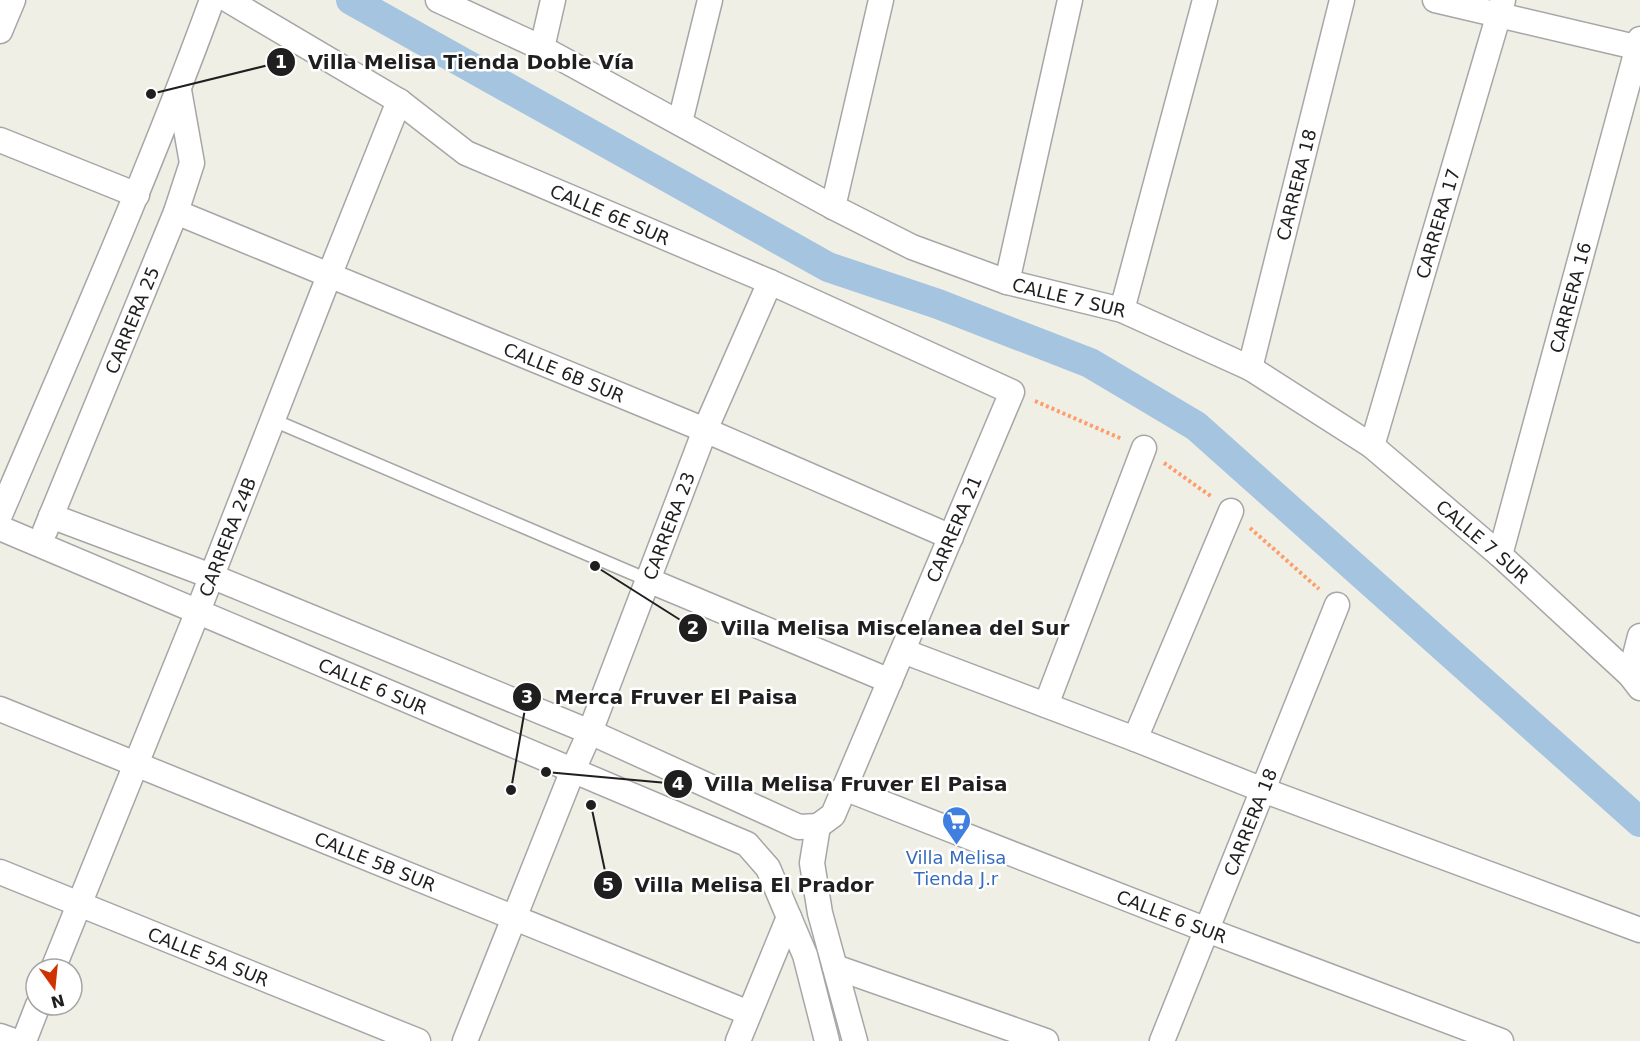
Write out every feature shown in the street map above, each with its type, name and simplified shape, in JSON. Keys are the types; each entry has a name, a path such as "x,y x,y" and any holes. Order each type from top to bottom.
{"street":[{"path":"0,31 13,0"},
{"path":"0,515 136,195 179,90 212,0"},
{"name":"CALLE 6E SUR","path":"228,0 399,101 466,153 770,282 1012,392"},
{"name":"CALLE 7 SUR","path":"438,0 542,48 832,207 912,247 1007,282 1122,310 1250,368 1372,446 1500,555 1635,682"},
{"path":"542,48 553,0"},
{"path":"680,122 710,0"},
{"path":"832,207 880,0"},
{"path":"1007,282 1070,0"},
{"path":"1122,310 1205,0"},
{"name":"CARRERA 18","path":"1250,368 1342,0"},
{"path":"1435,0 1502,7 1639,45"},
{"name":"CARRERA 17","path":"1372,446 1502,7"},
{"name":"CARRERA 16","path":"1500,555 1639,45"},
{"name":"CARRERA 25","path":"39,544 176,212 192,163 179,90"},
{"name":"CARRERA 24B","path":"58,957 198,611 399,101"},
{"path":"0,140 136,195"},
{"name":"CALLE 6B SUR","path":"176,212 705,430 951,537"},
{"name":"CARRERA 23","path":"465,1041 590,732 705,430 770,282"},
{"name":"CARRERA 21","path":"818,826 833,815 1012,392"},
{"path":"1046,705 1144,448"},
{"path":"1135,739 1231,511"},
{"path":"51,516 211,576 590,732 799,827 818,826 812,863 820,913 855,1041"},
{"name":"CALLE 6 SUR","path":"0,528 747,844 768,868 789,917"},
{"path":"648,580 890,681"},
{"name":"CARRERA 18","path":"1162,1041 1337,605"},
{"path":"1635,682 1640,636"},
{"path":"903,651 1263,790 1640,930"},
{"name":"CALLE 5B SUR","path":"0,709 749,1013"},
{"name":"CALLE 6 SUR","path":"844,788 1207,930 1501,1041"},
{"name":"CALLE 5A SUR","path":"0,872 418,1041"},
{"path":"738,1041 789,917"},
{"path":"789,917 805,956 827,1041"},
{"path":"835,967 1046,1041"},
{"path":"24,1041 33,1017"},
{"path":"0,1036 14,1041"}],"lane":[{"path":"273,420 648,580"}],"path":[{"path":"1231,511 1337,605"}],"waterway":[{"path":"351,0 828,267 938,304 1090,363 1196,426 1640,822"}],"place":[{"name":"Villa Melisa Tienda Doble Vía","path":"151,94"},
{"name":"Villa Melisa Miscelanea del Sur","path":"595,566"},
{"name":"Villa Melisa Fruver El Paisa","path":"546,772"},
{"name":"Merca Fruver El Paisa","path":"511,790"},
{"name":"Villa Melisa El Prador","path":"591,805"},
{"name":"Villa Melisa Tienda J.r","path":"956,846"}]}
